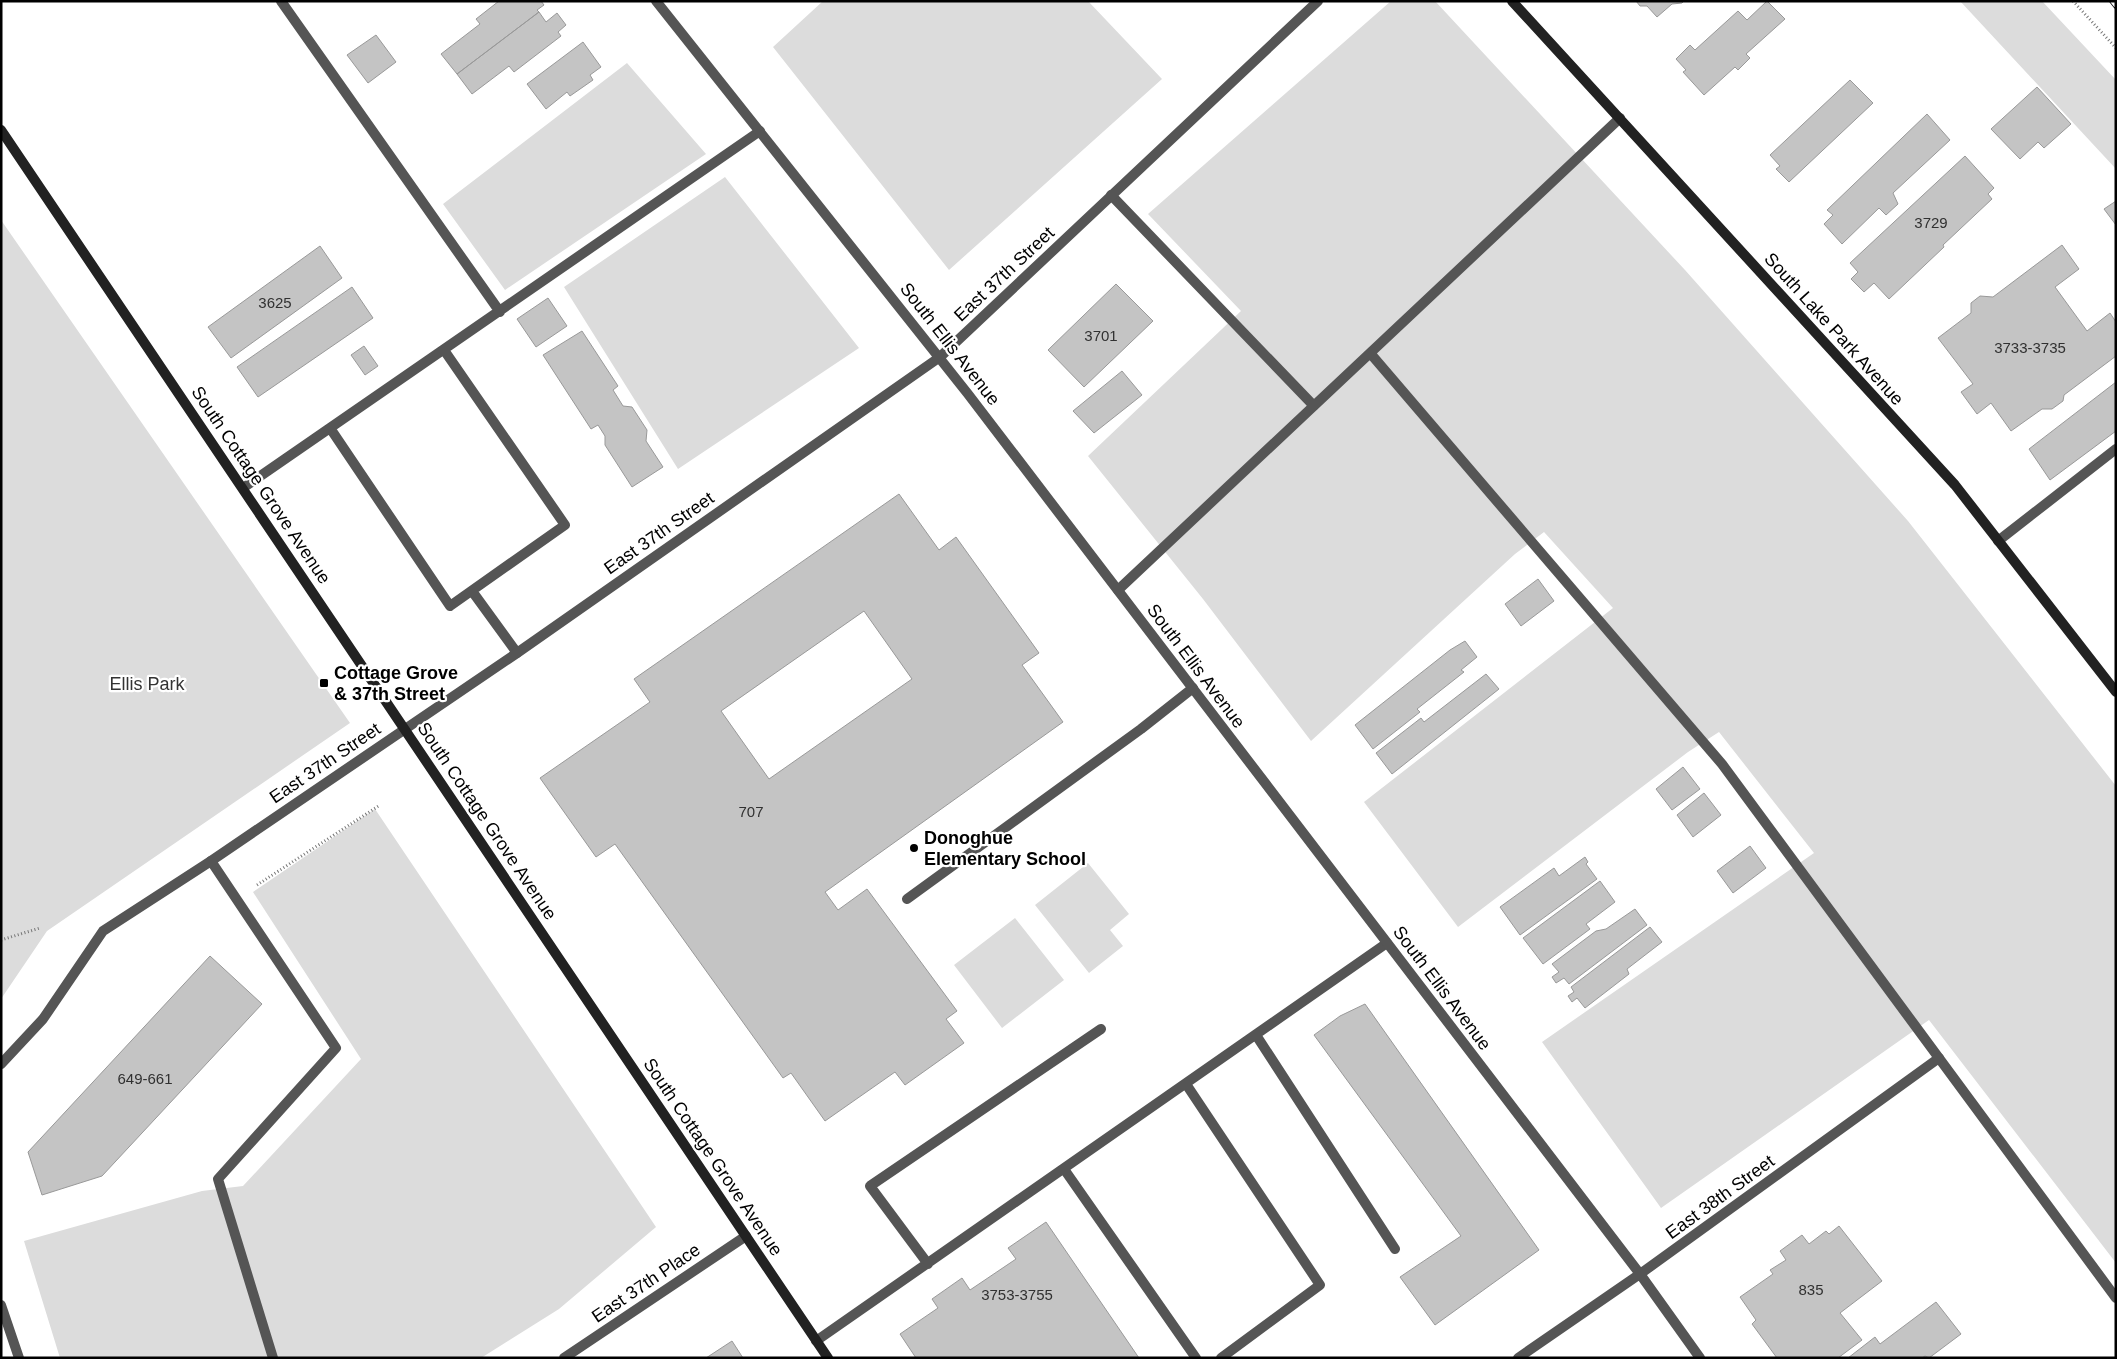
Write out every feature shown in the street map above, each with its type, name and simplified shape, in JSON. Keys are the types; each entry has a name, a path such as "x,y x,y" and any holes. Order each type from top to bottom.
{"main road":[{"name":"South Lake Park Avenue","path":"1512,1 1954,485 2116,692"},
{"name":"South Cottage Grove Avenue","path":"1,130 828,1358"}],"street":[{"path":"281,1 500,312"},
{"name":"South Ellis Avenue","path":"656,1 940,356 1640,1274 1700,1358"},
{"name":"East 37th Street","path":"1,1064 43,1019 103,931 211,861 516,653 940,356 1318,1"},
{"path":"1118,590 1620,118"},
{"path":"243,488 760,131"},
{"path":"1111,196 1314,406"},
{"path":"330,428 450,606 472,591 564,526 444,350"},
{"path":"1370,353 1722,764 2116,1298"},
{"path":"1998,541 2116,449"},
{"path":"472,591 516,653"},
{"path":"907,899 1141,729 1193,688"},
{"path":"211,861 336,1048 218,1179 274,1358"},
{"path":"816,1341 1387,943"},
{"path":"928,1264 870,1186 1101,1029"},
{"path":"1256,1035 1395,1249"},
{"name":"East 38th Street","path":"1518,1358 1640,1274 1939,1058"},
{"path":"1186,1084 1320,1285 1221,1358"},
{"path":"1064,1169 1196,1358"},
{"name":"East 37th Place","path":"564,1358 746,1236"},
{"path":"1,1305 19,1358"}],"path":[{"path":"2073,1 2116,48"},
{"path":"257,885 380,805"},
{"path":"1,940 40,928"}],"green space":[{"path":"823,1 1088,1 1162,79 949,270 773,47"},
{"path":"1391,1 1435,1 1685,270 1908,521 2116,786 2116,1263 1929,1020 1661,1208 1542,1042 1814,853 1719,732 1688,752 1458,927 1364,802 1613,608 1544,532 1515,554 1311,741 1203,599 1088,456 1241,311 1148,214"},
{"path":"1960,1 2042,1 2116,80 2116,169"},
{"path":"627,63 706,154 505,290 443,204"},
{"path":"725,177 859,348 678,469 564,287"},
{"name":"Ellis Park","path":"1,220 350,723 47,931 1,999"},
{"path":"375,809 656,1227 559,1309 481,1358 60,1358 24,1241 202,1191 243,1186 361,1059 253,892"},
{"path":"1088,863 1129,914 1110,930 1123,946 1089,973 1035,905"},
{"path":"1015,918 1064,980 1002,1028 954,965"}],"building":[{"path":"499,1 541,1 544,5 537,10 539,12 457,74 441,54 480,24 476,19"},
{"path":"1636,1 1684,1 1672,4 1657,17 1647,6 1640,6"},
{"path":"1767,1 1785,19 1746,54 1750,58 1738,70 1735,67 1704,95 1683,72 1686,70 1676,59 1690,45 1695,50 1738,11 1747,20"},
{"path":"539,12 546,22 557,13 566,25 558,32 561,36 514,72 509,66 472,94 457,74"},
{"path":"376,35 396,62 368,83 347,55"},
{"path":"583,42 601,67 590,75 593,80 570,96 567,92 546,109 527,84"},
{"path":"1850,80 1873,103 1789,182 1776,169 1780,166 1770,155"},
{"path":"2037,87 2071,124 2044,148 2038,142 2020,159 1991,129"},
{"path":"1927,114 1950,140 1893,193 1898,204 1886,215 1879,208 1842,244 1824,224 1833,215 1827,210"},
{"path":"1965,156 1994,188 1988,194 1992,199 1889,299 1874,283 1864,292 1851,279 1858,272 1850,263"},
{"path":"2116,201 2116,225 2104,209"},
{"path":"2062,245 2079,269 2055,287 2087,331 2110,313 2116,322 2116,356 2064,395 2063,401 2052,409 2042,409 2011,431 1991,403 1977,414 1961,392 1973,384 1938,338 1971,313 1971,303 1980,296 1993,297"},
{"path":"320,246 342,278 231,358 208,327"},
{"path":"1116,284 1153,321 1084,387 1048,350"},
{"path":"352,287 373,318 258,397 237,367"},
{"path":"548,298 567,326 536,347 517,319"},
{"path":"582,331 618,386 613,390 623,406 632,407 647,430 646,441 663,467 632,487 605,445 605,436 598,425 591,429 543,355"},
{"path":"364,346 378,366 365,375 351,355"},
{"path":"1122,371 1142,395 1094,433 1073,411"},
{"path":"2116,382 2116,431 2050,480 2029,449"},
{"path":"899,494 939,550 956,537 1039,653 1022,665 1063,722 825,892 838,910 867,889 957,1011 946,1019 964,1043 905,1085 895,1072 825,1121 791,1073 783,1078 615,844 596,857 540,778 650,702 634,679","holes":["864,611 912,679 769,779 721,711"]},
{"path":"1538,579 1554,601 1521,626 1505,604"},
{"path":"1465,641 1477,657 1461,670 1464,672 1417,709 1420,712 1373,749 1355,725 1450,650"},
{"path":"1486,674 1499,689 1392,774 1376,753 1421,718 1424,722"},
{"path":"1683,767 1700,789 1672,810 1656,789"},
{"path":"1704,793 1721,815 1693,837 1677,815"},
{"path":"1750,846 1766,868 1733,893 1717,871"},
{"path":"1585,857 1588,862 1586,864 1597,879 1520,935 1500,907 1554,868 1559,876"},
{"path":"1600,881 1615,902 1586,924 1590,929 1543,964 1523,938"},
{"path":"1635,909 1647,925 1569,984 1564,978 1556,983 1552,977 1559,972 1552,964 1596,931 1606,929"},
{"path":"1650,927 1662,942 1627,969 1629,974 1585,1008 1577,998 1572,1002 1568,996 1574,992 1571,987"},
{"path":"210,956 262,1004 102,1176 42,1195 28,1152"},
{"path":"1365,1004 1539,1250 1435,1325 1400,1277 1461,1236 1314,1035 1340,1016"},
{"path":"1046,1222 1139,1358 916,1358 900,1334 938,1308 932,1299 962,1278 970,1290 1016,1259 1008,1248"},
{"path":"1839,1226 1882,1281 1840,1313 1862,1340 1838,1358 1777,1358 1752,1324 1756,1320 1740,1297 1773,1274 1770,1270 1786,1260 1780,1251 1802,1235 1809,1244 1826,1231 1829,1234"},
{"path":"1936,1302 1961,1334 1929,1358 1925,1356 1922,1358 1848,1358 1875,1337 1880,1344"},
{"path":"732,1341 743,1358 706,1358"}],"railway":[{"path":"2112,1 2116,6"}],"place":[{"name":"Cottage Grove & 37th Street","path":"324,683"},
{"name":"Donoghue Elementary School","path":"914,848"}]}
